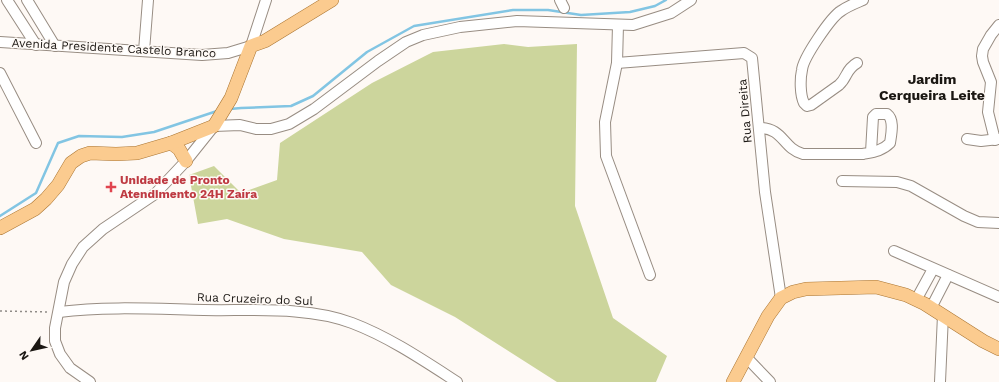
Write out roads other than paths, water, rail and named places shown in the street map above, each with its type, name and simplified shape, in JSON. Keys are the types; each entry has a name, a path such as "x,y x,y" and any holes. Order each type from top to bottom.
{"main road":[{"name":"Avenida Presidente Castelo Branco","path":"251,46 265,41 332,0"},
{"path":"0,228 35,209 46,200 58,186 71,163 81,156 90,153 137,153 171,143 214,126 231,98 251,46"},
{"path":"171,143 179,149 186,161"},
{"path":"733,382 768,316 781,298 792,292 806,289 876,287 906,296 944,315 983,341 999,349"}],"street":[{"path":"7,0 36,45"},
{"path":"27,0 55,46"},
{"path":"144,51 148,0"},
{"path":"251,46 266,0"},
{"path":"90,382 70,368 60,354 55,341 54,328 59,312 64,282 72,264 83,247 103,229 155,194 186,161 214,126 240,125 271,129 289,124 314,109 406,42 424,35 460,27 516,21 633,25 671,13 691,0"},
{"path":"857,63 848,70 845,78 839,85 811,105 808,106 804,103 801,77 804,61 831,21 840,11 863,0"},
{"path":"618,25 617,62 605,122 606,156 650,275"},
{"path":"967,138 981,141 997,140 988,112 991,82 982,56 983,50 991,35 999,25"},
{"name":"Avenida Presidente Castelo Branco","path":"0,42 215,55 238,51 251,46"},
{"name":"Rua Direita","path":"617,62 744,53 752,58 754,63 765,192 781,298"},
{"path":"0,74 36,143"},
{"path":"759,128 773,130 778,133 789,147 798,153 844,155 875,151 890,143 891,122 890,117 886,114 876,114 873,117 875,151"},
{"path":"842,181 897,182 911,186 964,216 978,222 999,223"},
{"path":"894,252 970,283 999,297"},
{"path":"916,300 933,269"},
{"path":"931,308 948,275"},
{"name":"Rua Cruzeiro do Sul","path":"59,312 89,309 289,312 328,315 352,323 406,349 457,382"},
{"path":"940,382 944,315"},
{"path":"746,357 770,382"}],"waterway":[{"path":"230,109 291,106 313,96 367,52 414,26 513,10 548,10 581,15 630,12 655,6 666,0"},
{"path":"0,216 36,193 58,143 79,136 122,137 154,132 217,111"}],"place":[{"name":"Unidade de Pronto Atendimento 24H Zaíra","path":"111,187"}],"district":[{"name":"Jardim Cerqueira Leite","path":"932,88"}]}
